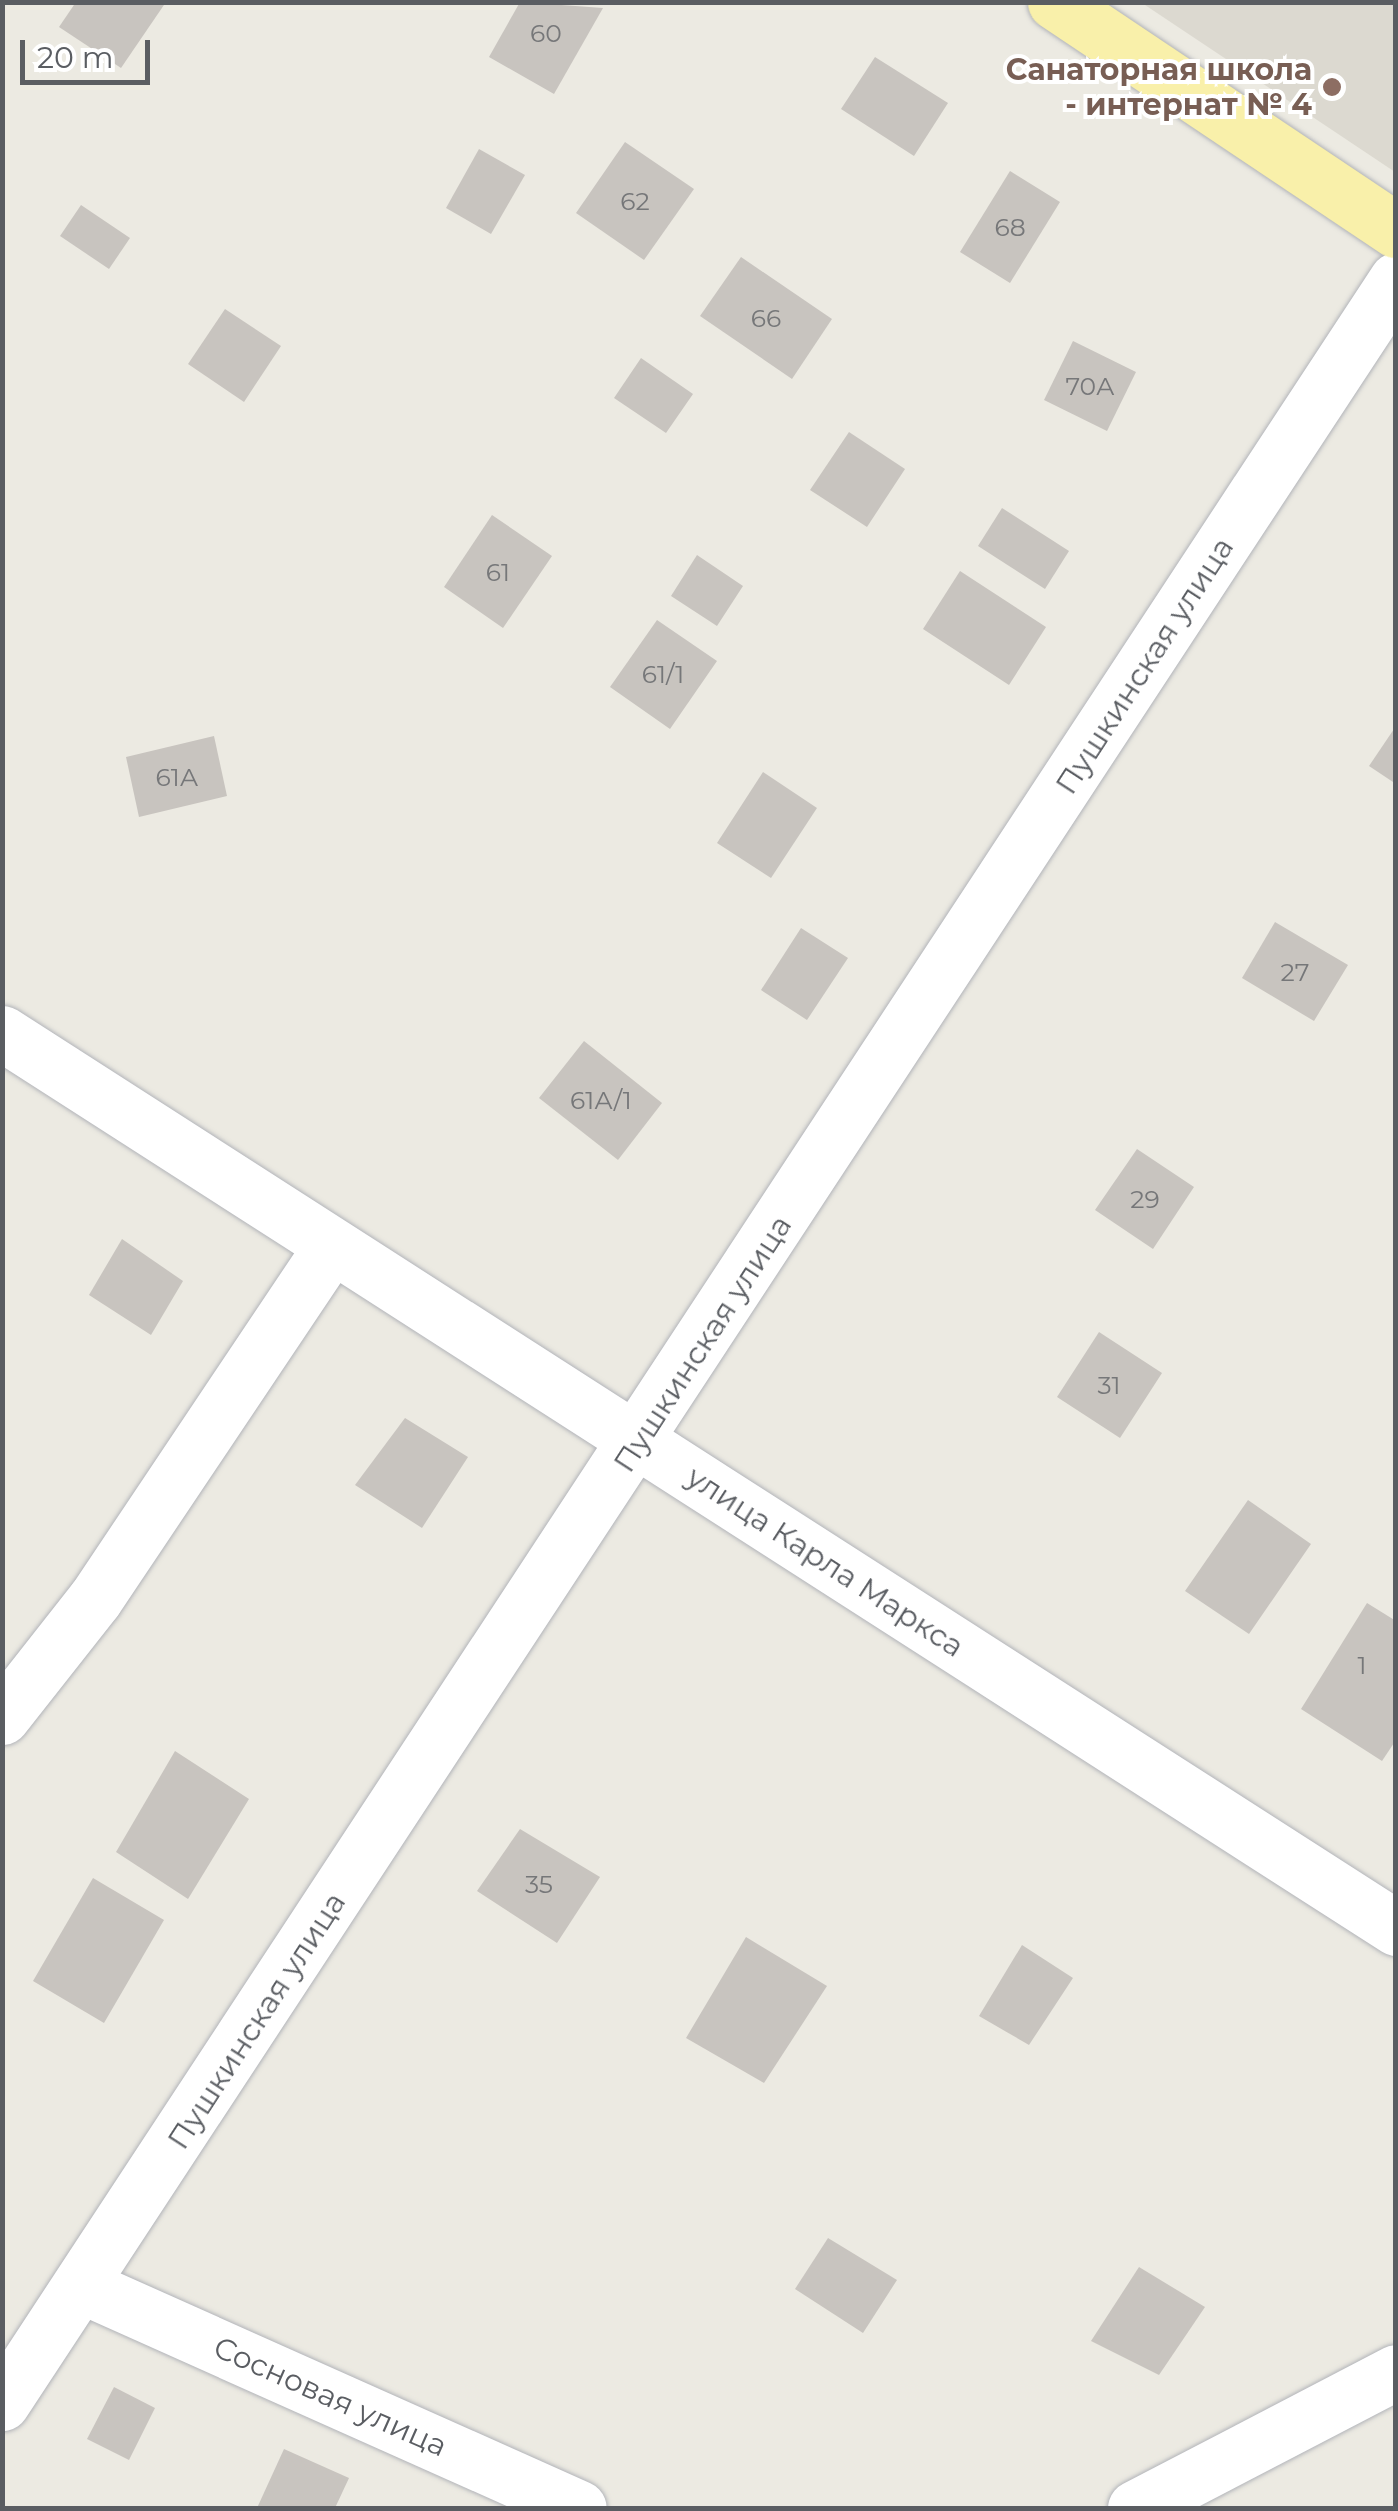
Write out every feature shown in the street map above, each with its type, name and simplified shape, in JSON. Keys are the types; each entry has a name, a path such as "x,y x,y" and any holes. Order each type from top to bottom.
{"main road":[{"path":"1055,2 1396,230"}],"street":[{"name":"Пушкинская улица","path":"2,2404 639,1442 1396,280"},
{"name":"улица Карла Маркса","path":"2,1033 1396,1928"},
{"path":"2,1717 95,1599 330,1246"},
{"name":"Сосновая улица","path":"82,2286 578,2508"},
{"path":"1136,2508 1396,2372"}],"shaded area":[{"name":"Санаторная школа - интернат № 4","path":"1142,3 1395,3 1395,172"}],"building":[{"path":"76,2 166,2 121,68 59,27"},
{"path":"520,2 603,8 554,94 489,57"},
{"path":"875,57 948,103 914,156 841,109"},
{"path":"625,142 694,189 644,260 576,213"},
{"path":"479,149 525,175 491,234 446,208"},
{"path":"1010,171 1060,202 1010,283 960,252"},
{"path":"81,205 130,238 109,269 60,236"},
{"path":"741,257 832,319 792,379 700,316"},
{"path":"225,309 281,346 244,402 188,364"},
{"path":"1073,341 1136,372 1107,431 1044,400"},
{"path":"641,358 693,394 666,433 614,398"},
{"path":"849,432 905,469 867,527 810,490"},
{"path":"1002,508 1069,551 1045,589 978,546"},
{"path":"492,515 552,556 503,628 444,587"},
{"path":"697,555 743,586 717,626 671,596"},
{"path":"960,571 1046,627 1009,685 923,629"},
{"path":"657,620 717,661 670,729 610,687"},
{"path":"1396,726 1396,784 1369,766"},
{"path":"214,736 227,796 139,817 126,757"},
{"path":"763,772 817,808 771,878 717,843"},
{"path":"1275,922 1348,965 1314,1021 1242,978"},
{"path":"801,928 848,958 807,1020 761,990"},
{"path":"584,1041 662,1103 618,1160 539,1098"},
{"path":"1137,1149 1194,1187 1153,1249 1095,1210"},
{"path":"122,1239 183,1281 151,1335 89,1295"},
{"path":"1099,1332 1162,1373 1120,1438 1057,1397"},
{"path":"405,1418 468,1457 422,1528 355,1485"},
{"path":"1248,1500 1311,1544 1249,1634 1185,1591"},
{"path":"1367,1603 1396,1621 1396,1740 1382,1761 1301,1709"},
{"path":"175,1751 249,1799 188,1899 116,1852"},
{"path":"520,1829 600,1877 557,1943 477,1891"},
{"path":"93,1878 164,1920 104,2023 33,1981"},
{"path":"746,1937 827,1986 764,2083 686,2038"},
{"path":"1022,1945 1073,1978 1029,2045 979,2016"},
{"path":"828,2238 897,2280 863,2333 795,2289"},
{"path":"1139,2267 1205,2307 1159,2375 1091,2341"},
{"path":"114,2387 155,2408 129,2460 87,2439"},
{"path":"284,2449 349,2478 335,2508 257,2508"}],"place":[{"name":"Санаторная школа - интернат № 4","path":"1332,87"}]}
